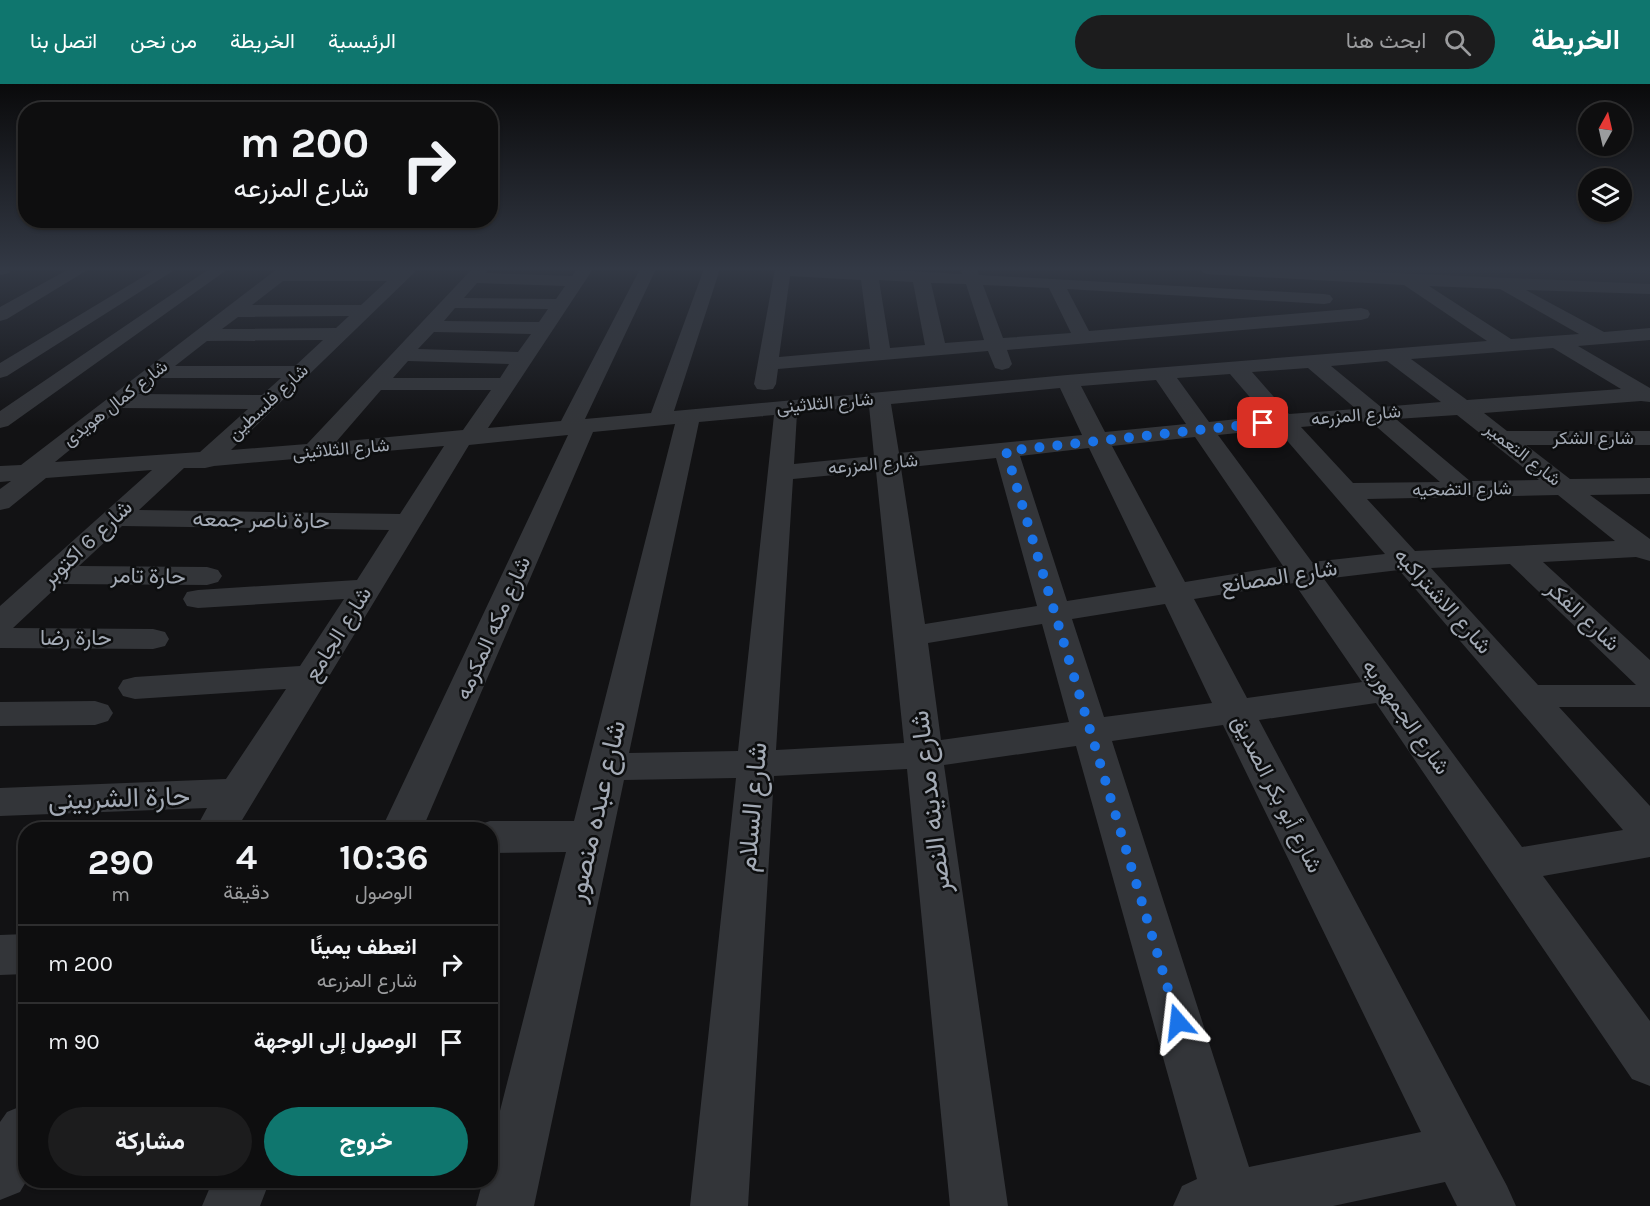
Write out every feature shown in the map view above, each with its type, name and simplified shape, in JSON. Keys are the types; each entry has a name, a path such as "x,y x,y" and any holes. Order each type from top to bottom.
{"street":[{"path":"0,421 144,321"},
{"name":"شارع كمال هويدى","path":"0,502 116,401 221,321"},
{"name":"شارع فلسطين","path":"205,461 354,321"},
{"path":"314,452 433,321"},
{"name":"شارع الجامع","path":"220,822 408,522 549,321"},
{"name":"شارع مكه المكرمه","path":"404,822 624,321"},
{"name":"شارع عبده منصور","path":"505,1206 607,767 675,418 699,321"},
{"name":"شارع السلام","path":"719,1206 781,473 768,364 775,321"},
{"path":"876,321 881,353"},
{"path":"930,321 936,348"},
{"path":"987,321 1010,386"},
{"path":"1074,321 1082,336"},
{"path":"768,364 1082,336 1136,321"},
{"name":"شارع الجمهوريه","path":"1163,321 1185,360 1202,429 1650,1062"},
{"name":"شارع التعمير","path":"1368,321 1463,408 1647,550"},
{"path":"1471,321 1508,346"},
{"path":"1580,321 1612,337 1650,351"},
{"path":"47,322 82,322"},
{"path":"0,372 82,322"},
{"path":"0,323 23,323"},
{"path":"429,326 544,328"},
{"path":"203,335 340,334"},
{"name":"شارع الثلاثينى","path":"0,474 314,452 1067,381 1185,360 1236,368 1314,362 1390,343 1508,346 1650,334"},
{"path":"1558,342 1648,396"},
{"path":"402,355 524,358"},
{"path":"1314,362 1464,489"},
{"name":"شارع الاشتراكيه","path":"1236,368 1650,833"},
{"path":"154,372 299,372"},
{"name":"شارع أبو بكر الصديق","path":"1067,381 1487,1206"},
{"path":"375,384 506,384"},
{"name":"شارع المزرعه","path":"781,473 1375,413 1648,396"},
{"name":"شارع مدينه النصر","path":"879,398 911,636 980,1206"},
{"path":"116,401 267,402"},
{"name":"شارع الشكر","path":"1501,438 1650,438"},
{"path":"1006,451 1090,733 1217,1203 1459,1151"},
{"name":"شارع 6 اكتوبر","path":"0,623 174,463"},
{"name":"شارع التضحيه","path":"1345,491 1650,486"},
{"name":"حارة ناصر جمعه","path":"115,518 408,522"},
{"name":"شارع المصانع","path":"911,636 1304,572 1406,560 1516,553 1647,550"},
{"name":"شارع الفكر","path":"1516,553 1650,679"},
{"name":"حارة تامر","path":"53,574 202,587 367,588"},
{"name":"حارة رضا","path":"0,638 153,639"},
{"path":"135,688 312,676"},
{"path":"607,767 755,764 924,755 1386,690"},
{"path":"1528,696 1650,696"},
{"path":"0,714 95,713"},
{"name":"حارة الشربينى","path":"0,802 238,794"},
{"path":"498,837 590,836"},
{"path":"1511,866 1650,841"},
{"path":"0,955 18,954"},
{"path":"231,1206 239,1188"}],"route":[{"path":"1178,1022 1006,451 1263,423"}]}
